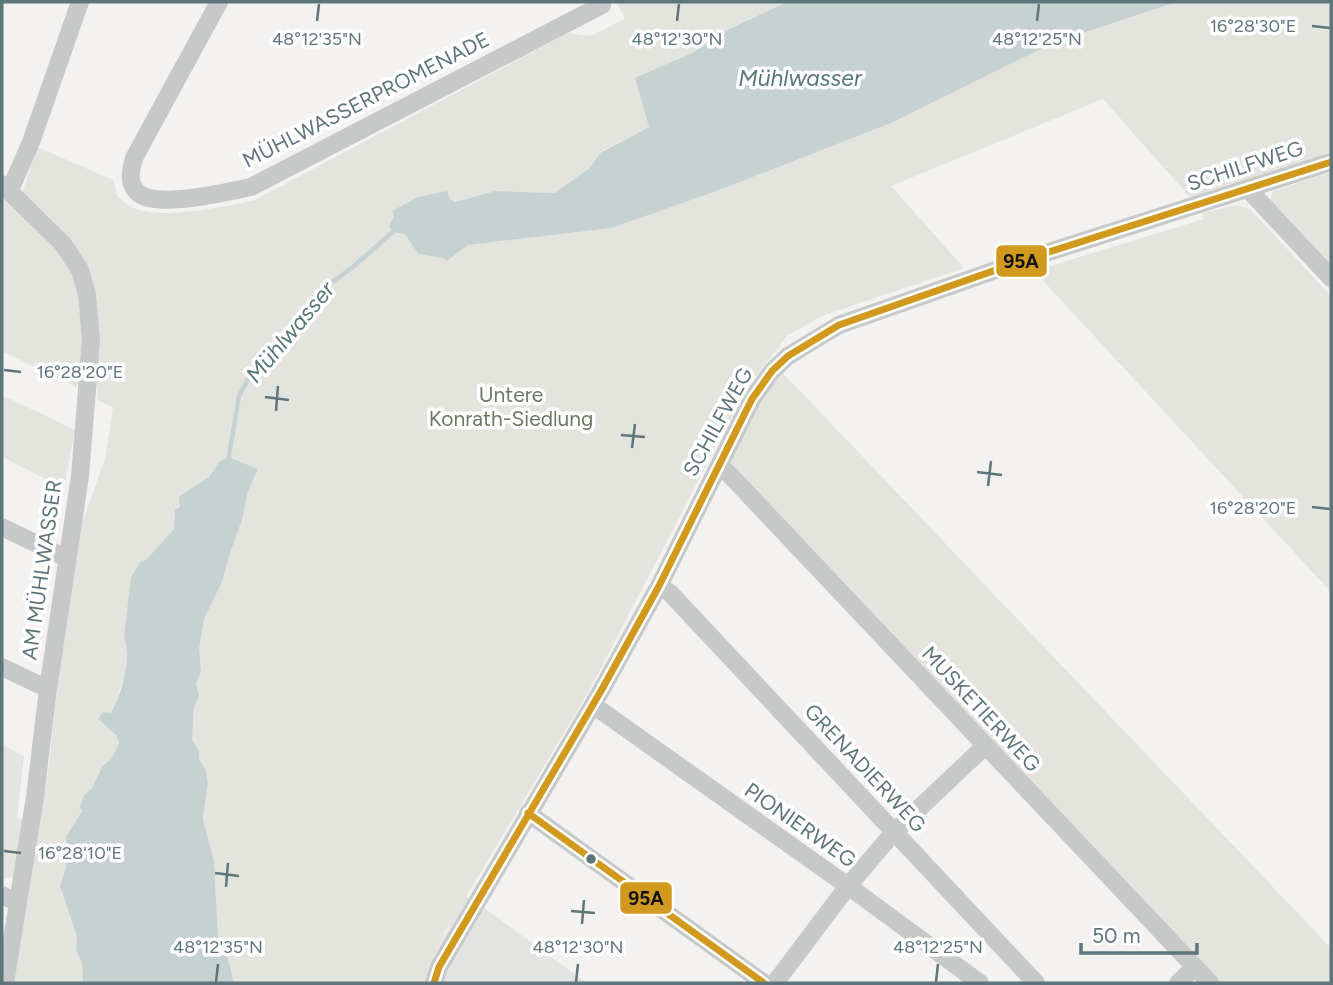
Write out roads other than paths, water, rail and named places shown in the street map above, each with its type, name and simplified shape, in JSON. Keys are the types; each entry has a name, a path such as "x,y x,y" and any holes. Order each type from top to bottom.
{"street":[{"path":"6,187 31,142 80,2"},
{"name":"MÜHLWASSERPROMENADE","path":"219,2 134,158 130,179 136,192 141,195 174,199 201,198 251,187 602,5"},
{"name":"SCHILFWEG","path":"434,983 439,967 593,705 659,586 752,399 772,371 823,333 866,314 1033,257 1331,162"},
{"name":"AM MÜHLWASSER","path":"5,983 10,899 38,776 79,476 92,340 88,294 80,270 63,244 6,187"},
{"path":"1248,188 1331,278"},
{"name":"MUSKETIERWEG","path":"719,466 1210,983"},
{"path":"2,527 66,558"},
{"name":"GRENADIERWEG","path":"659,586 670,593 1036,983"},
{"path":"2,667 48,689"},
{"name":"PIONIERWEG","path":"593,705 980,983"},
{"path":"775,983 848,886 894,832 985,746"},
{"path":"528,813 764,983"},
{"path":"1178,983 1195,967"}],"water":[{"name":"Mühlwasser","path":"787,2 1177,2 1055,42 891,123 722,189 612,228 468,245 447,261 418,254 405,234 392,232 389,226 394,217 392,211 418,197 447,191 450,199 455,202 495,191 554,193 590,168 600,153 649,127 635,78 694,52 725,31"},
{"path":"229,457 258,469 247,494 242,520 222,582 204,619 199,649 201,672 196,683 199,696 194,708 192,740 199,751 199,760 205,768 208,782 203,819 214,861 218,938 228,958 234,983 83,983 82,962 76,951 77,937 60,886 66,868 63,844 66,843 66,837 82,811 80,807 84,795 92,788 102,767 112,758 119,743 116,735 98,719 103,712 111,713 124,676 127,655 124,638 131,577 141,561 146,560 174,529 175,510 180,506 179,497 209,477 219,462"}],"waterway":[{"name":"Mühlwasser","path":"228,462 239,396 255,366 304,321 328,285 396,229"}],"park label":[{"name":"Untere Konrath-Siedlung","path":"511,407"}]}
